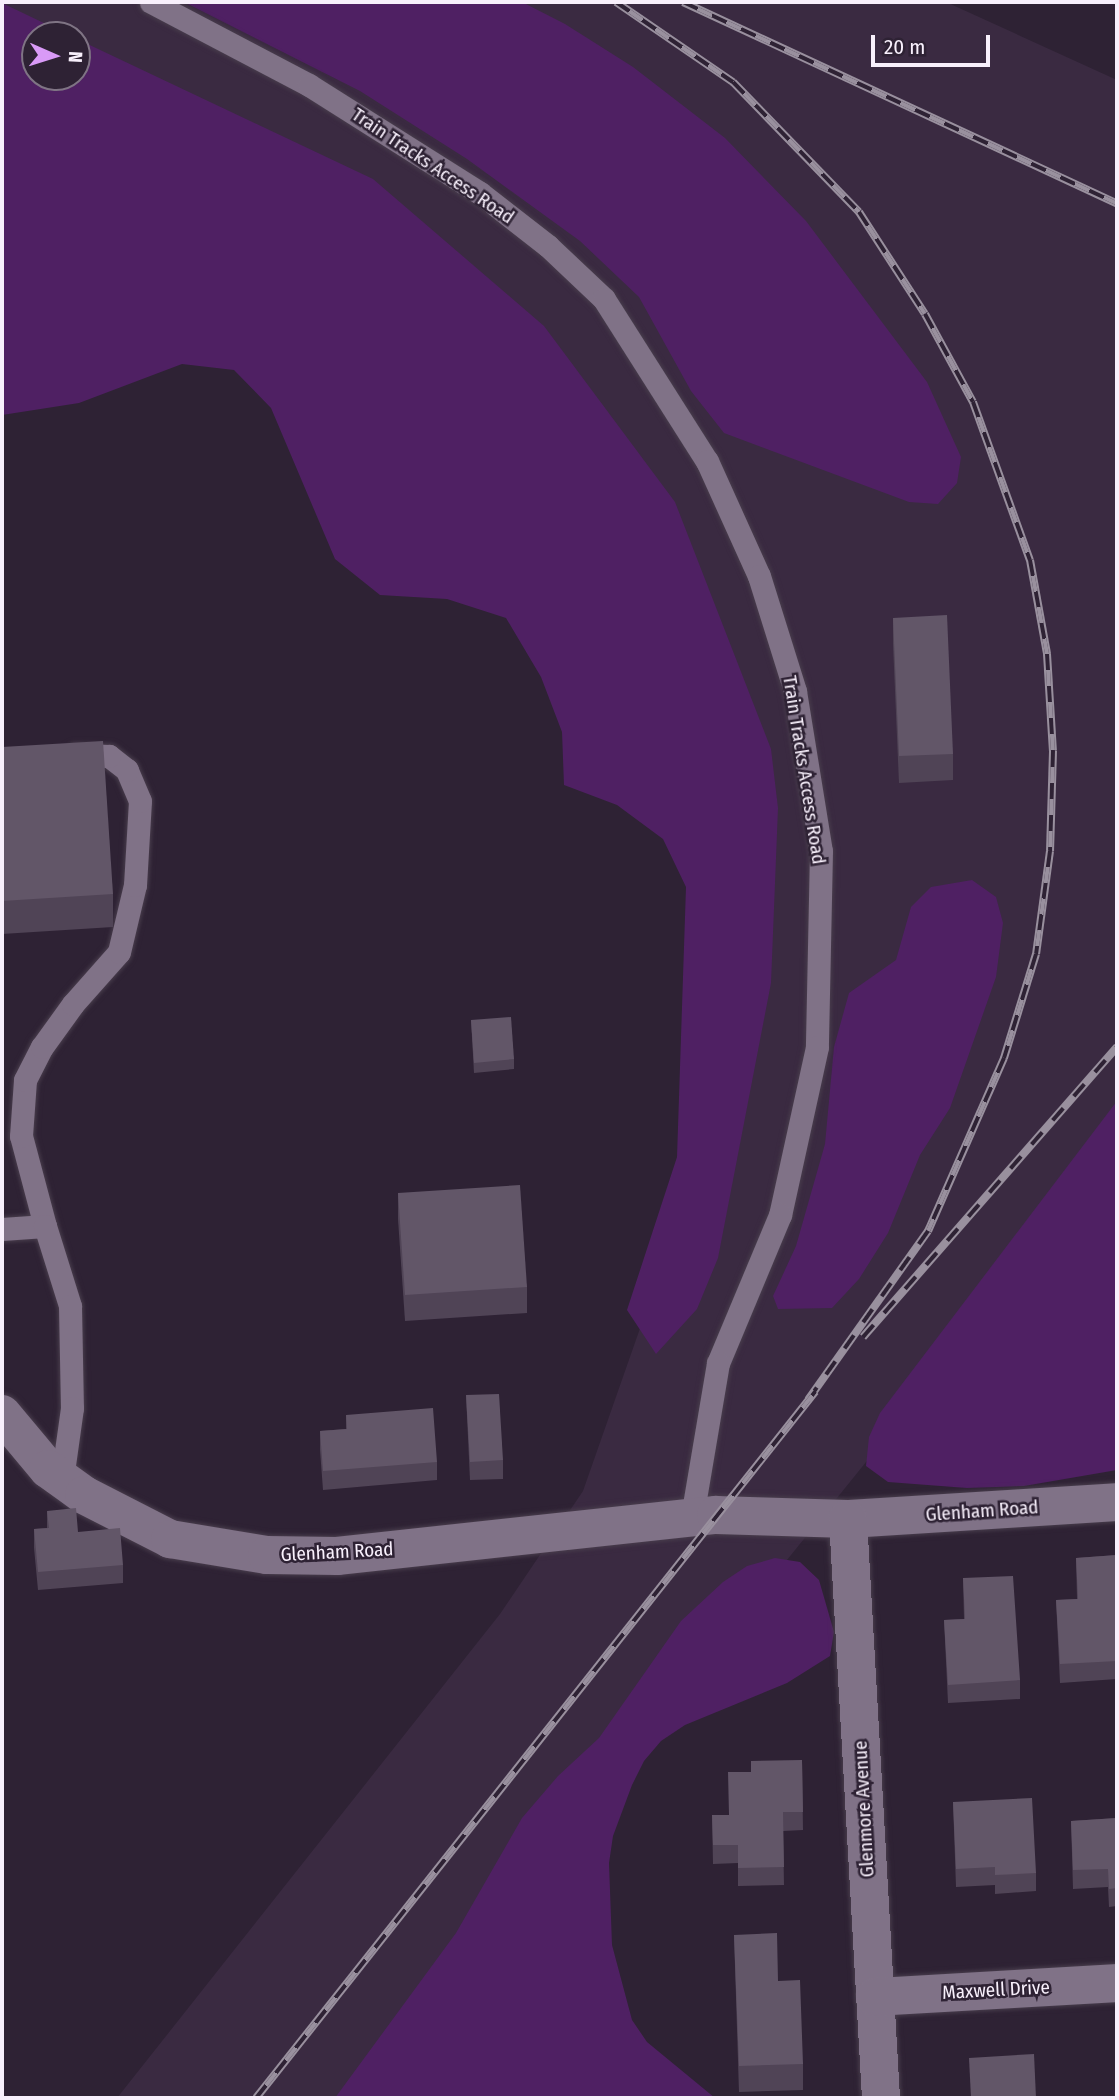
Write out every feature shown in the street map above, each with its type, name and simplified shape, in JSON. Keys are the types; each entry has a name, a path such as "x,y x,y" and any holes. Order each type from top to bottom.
{"street":[{"name":"Glenham Road","path":"2,1414 62,1479 170,1539 267,1555 337,1556 704,1516 848,1519 1117,1502"},
{"name":"Glenmore Avenue","path":"848,1519 881,2098"},
{"name":"Maxwell Drive","path":"875,1997 1117,1983"}],"lane":[{"name":"Train Tracks Access Road","path":"151,2 309,85 480,193 595,290 707,461 760,576 795,691 821,851 817,1046 780,1215 718,1363 704,1516"},
{"path":"55,755 109,756 127,769 140,801 135,885 118,952 41,1046 24,1080 21,1136 69,1306 72,1408 62,1479"},
{"path":"2,1229 45,1226"}],"shaded area":[{"path":"2,2 946,2 1117,80 1117,1151 674,1700 361,2098 117,2098 500,1614 583,1491 706,1140 700,689 2,97"},
{"path":"184,2 522,2 565,24 633,67 725,138 806,221 927,382 961,457 957,483 938,504 909,502 724,433 691,391 639,297 580,241 467,159 360,91"},
{"path":"2,3 40,21 21,21 21,91 91,91 91,46 373,179 544,326 675,502 771,749 778,808 771,983 718,1258 697,1309 656,1354 627,1310 677,1157 686,887 663,839 617,805 564,785 562,732 541,677 506,618 447,599 380,595 335,559 271,408 234,370 182,364 79,403 2,415"},
{"path":"972,880 996,897 1003,923 996,977 950,1108 920,1155 888,1233 859,1279 832,1308 778,1309 773,1296 796,1246 825,1144 834,1047 849,993 896,960 911,907 931,887"},
{"path":"1117,1101 1117,1470 1024,1486 967,1488 888,1482 866,1466 869,1437 880,1413"},
{"path":"775,1558 800,1562 819,1580 834,1632 830,1656 787,1683 685,1725 661,1741 644,1761 632,1785 613,1836 609,1863 612,1945 632,2020 647,2042 715,2098 335,2098 456,1933 522,1818 558,1776 599,1738 681,1621 723,1582 747,1566"}],"building":[{"path":"947,615 953,754 899,756 893,618"},
{"path":"103,741 113,894 2,901 2,747"},
{"path":"511,1017 514,1059 474,1063 471,1020"},
{"path":"520,1185 527,1287 405,1295 398,1193"},
{"path":"499,1394 503,1460 470,1462 466,1395"},
{"path":"433,1408 437,1462 323,1471 320,1431 347,1429 346,1415"},
{"path":"76,1508 78,1532 120,1528 123,1565 38,1572 34,1529 49,1528 47,1511"},
{"path":"1117,1555 1117,1661 1060,1664 1056,1600 1078,1599 1076,1558"},
{"path":"1013,1576 1020,1680 948,1685 944,1620 965,1619 963,1578"},
{"path":"802,1760 803,1812 783,1812 784,1867 738,1868 738,1845 713,1845 712,1815 729,1815 728,1772 751,1772 751,1761"},
{"path":"1032,1798 1036,1873 995,1875 995,1867 956,1869 953,1802"},
{"path":"1117,1818 1117,1888 1109,1889 1108,1869 1073,1870 1071,1821"},
{"path":"777,1933 778,1981 800,1980 803,2064 739,2066 734,1935"},
{"path":"1034,2054 1036,2098 971,2098 969,2058"}],"railway":[{"path":"616,2 733,82 859,212 925,314 973,402 1030,560 1047,654 1053,751 1050,851 1036,954 1004,1058 928,1231 808,1400"},
{"path":"683,2 1117,203"},
{"path":"863,1337 1117,1047"},
{"path":"256,2098 815,1392"}]}
